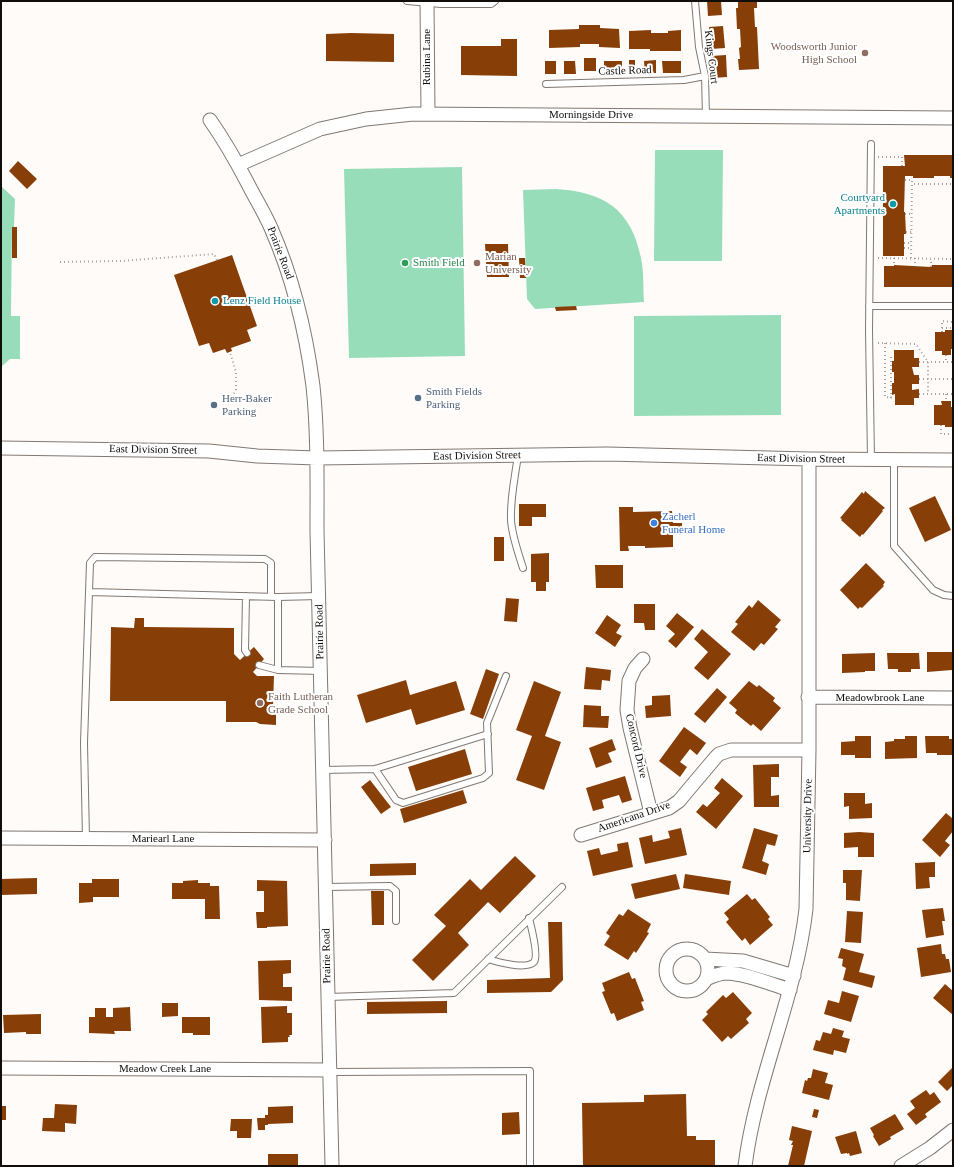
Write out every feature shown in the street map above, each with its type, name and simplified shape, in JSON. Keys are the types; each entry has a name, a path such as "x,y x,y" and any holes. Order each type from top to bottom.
{"street":[{"name":"Rubina Lane","path":"427,2 428,114"},
{"name":"Morningside Drive","path":"238,165 326,127 379,117 428,114 953,118"},
{"name":"Prairie Road","path":"210,120 238,165 276,239 300,314 312,385 317,458 332,1166"},
{"name":"East Division Street","path":"1,448 209,451 257,456 317,458 607,454 808,459 953,460"},
{"name":"University Drive","path":"745,1166 757,1104 794,976 803,936 806,903 809,750 808,459"},
{"name":"Concord Drive","path":"643,659 635,668 629,681 627,710 651,813"},
{"name":"Meadowbrook Lane","path":"808,697 953,698"},
{"name":"Americana Drive","path":"581,835 669,808 679,800 716,757 723,752 731,750 809,750"},
{"name":"Mariearl Lane","path":"1,838 324,840"},
{"path":"692,950 699,953 704,959 708,972 706,979 695,989 687,991 680,989 673,985 668,979 666,972 667,964 671,957 677,952 692,950"},
{"path":"704,959 742,961 794,976"},
{"path":"706,979 726,973 741,975 790,990"},
{"name":"Meadow Creek Lane","path":"1,1068 330,1071"},
{"path":"901,1166 930,1148 953,1130"}],"lane":[{"path":"407,1 441,4 491,4 495,1"},
{"name":"Kings Court","path":"695,1 698,47 706,76 706,116"},
{"name":"Castle Road","path":"546,84 684,80 706,76"},
{"path":"871,144 868,306 872,460"},
{"path":"868,306 953,306"},
{"path":"518,456 512,494 511,521 523,568"},
{"path":"894,460 894,546 933,590 944,595 953,596"},
{"path":"86,839 84,743 90,562 96,557 265,559 272,563 271,597"},
{"path":"88,592 271,597 319,596"},
{"path":"246,596 245,650 247,653"},
{"path":"278,597 278,670"},
{"path":"259,665 278,670 321,671"},
{"path":"375,769 396,800 402,803 483,778 489,773 487,722 506,676"},
{"path":"323,770 375,769 488,734"},
{"path":"326,888 390,886 396,891 396,921"},
{"path":"328,998 454,993 562,887"},
{"path":"488,959 505,965 529,965 534,962 535,938 529,918"},
{"path":"330,1071 530,1071 530,1166"}],"path":[{"path":"871,157 902,157 902,166"},
{"path":"934,178 934,184"},
{"path":"912,184 952,184 951,178"},
{"path":"905,180 912,180 911,258"},
{"path":"905,214 911,214"},
{"path":"906,232 912,232"},
{"path":"904,243 911,243"},
{"path":"904,248 911,248"},
{"path":"60,262 120,261 214,254 217,260"},
{"path":"869,258 953,259 953,267"},
{"path":"894,258 894,266"},
{"path":"915,258 915,266"},
{"path":"931,259 931,267"},
{"path":"942,332 942,321 953,322"},
{"path":"942,328 953,328"},
{"path":"869,343 916,344 928,362 928,394"},
{"path":"885,343 885,398 895,398"},
{"path":"228,404 236,390 236,372 230,352"},
{"path":"946,355 946,362"},
{"path":"891,357 891,398"},
{"path":"885,358 894,358"},
{"path":"919,362 953,362"},
{"path":"919,379 953,379"},
{"path":"919,394 953,394"},
{"path":"946,394 946,401"},
{"path":"942,425 941,434 953,434"}],"green space":[{"path":"655,150 723,150 722,261 654,261"},
{"name":"Smith Field","path":"462,167 465,356 349,358 344,169"},
{"path":"1,186 15,199 14,227 12,227 11,316 20,316 20,359 10,359 1,367"},
{"path":"556,189 588,194 601,199 613,206 622,215 630,227 641,258 644,302 535,309 527,299 523,190"},
{"path":"781,315 781,415 634,416 634,316"}],"building":[{"path":"707,1 721,1 722,15 708,16"},
{"path":"738,1 757,1 757,8 754,8 755,27 757,27 759,69 739,70 738,59 740,59 739,48 741,47 740,29 737,29 736,8 738,8"},
{"path":"579,25 600,25 600,28 619,29 620,48 599,47 599,44 580,44 580,47 549,48 549,30 579,29"},
{"path":"723,26 725,48 711,49 709,27"},
{"path":"651,30 651,33 668,33 668,31 681,30 681,51 629,49 629,31"},
{"path":"326,34 394,34 394,62 326,61"},
{"path":"501,39 517,39 517,76 461,75 461,46 501,46"},
{"path":"726,55 727,77 712,78 711,56"},
{"path":"584,58 596,58 596,71 584,71"},
{"path":"629,60 635,60 635,73 629,73"},
{"path":"656,60 656,73 645,73 644,61"},
{"path":"545,61 556,61 556,74 545,74"},
{"path":"564,61 575,61 576,74 564,74"},
{"path":"604,61 622,61 622,72 604,73"},
{"path":"662,61 681,61 681,73 663,73"},
{"name":"Courtyard Apartments","path":"904,155 953,155 953,178 950,178 950,176 913,178 913,176 905,176 904,212 906,234 904,234 904,256 883,256 883,166 905,166"},
{"path":"18,161 37,179 27,189 9,171"},
{"path":"12,227 17,227 17,258 12,258"},
{"path":"485,244 508,244 509,277 487,277"},
{"name":"Lenz Field House","path":"232,255 257,326 247,330 251,341 231,348 232,351 227,353 225,349 213,353 209,343 199,346 174,275"},
{"path":"519,258 525,258 526,278 520,278"},
{"path":"894,265 931,267 932,265 952,265 953,287 884,287 884,266"},
{"path":"576,306 577,310 556,311 555,307"},
{"path":"945,330 953,330 953,349 951,349 951,355 942,355 942,351 935,351 935,332 945,332"},
{"path":"894,350 914,350 914,358 919,358 919,367 912,367 914,375 919,375 919,384 912,384 912,390 919,389 919,398 914,398 914,405 895,405 895,394 892,395 894,372 892,372 892,361 894,361"},
{"path":"941,401 951,401 951,407 953,407 953,427 934,425 934,405 942,405"},
{"path":"865,491 885,508 860,537 840,518 862,492 864,494"},
{"path":"935,496 951,530 925,542 909,508"},
{"path":"519,504 546,504 546,517 532,517 532,526 519,526"},
{"path":"619,507 633,507 633,512 672,511 673,523 682,523 682,535 673,535 673,547 645,548 645,546 628,546 629,551 620,551"},
{"path":"494,537 504,537 504,561 494,561"},
{"path":"549,553 549,582 546,582 546,591 536,591 536,582 531,582 531,554"},
{"path":"866,563 885,582 883,585 884,586 862,608 860,607 858,609 840,590"},
{"path":"595,565 623,565 623,588 596,588"},
{"path":"506,598 519,599 517,622 504,621"},
{"path":"758,600 781,620 775,627 778,629 764,645 761,643 754,651 731,632 738,624 735,622 749,605 752,608"},
{"path":"634,604 655,604 655,630 645,630 644,623 634,623"},
{"path":"677,613 694,627 676,648 668,641 675,634 666,626"},
{"path":"607,615 621,625 616,633 622,636 615,647 595,633"},
{"name":"Faith Lutheran Grade School","path":"135,618 144,618 144,627 234,628 234,654 240,660 254,647 264,659 253,672 257,676 274,676 273,706 276,708 276,725 260,724 256,722 226,722 226,701 110,701 111,627 134,628"},
{"path":"702,629 731,654 708,680 694,668 708,652 694,639"},
{"path":"927,652 953,652 952,670 927,672"},
{"path":"875,653 875,671 842,673 842,654"},
{"path":"887,653 919,653 920,669 911,669 911,672 898,672 898,669 888,669"},
{"path":"586,667 611,670 610,681 602,680 601,690 584,689"},
{"path":"486,669 499,674 483,719 470,714"},
{"path":"406,680 410,695 456,681 465,710 416,725 411,709 366,723 357,695"},
{"path":"534,681 561,692 545,736 561,742 544,790 516,780 532,736 516,730"},
{"path":"749,681 757,687 759,685 775,698 773,701 781,708 761,731 753,724 751,726 735,713 737,710 729,703"},
{"path":"717,688 727,697 705,723 694,714"},
{"path":"670,695 671,716 646,718 645,706 652,705 652,696"},
{"path":"584,705 601,706 601,716 609,716 608,728 583,727"},
{"path":"684,727 706,743 697,755 690,749 680,762 687,767 680,777 659,761"},
{"path":"855,736 871,736 871,758 855,758 855,755 841,755 841,742 855,741"},
{"path":"905,736 917,736 917,758 885,759 885,742 894,741 894,739 905,739"},
{"path":"925,736 949,736 949,739 953,739 953,755 926,753"},
{"path":"612,739 616,750 608,753 612,762 596,768 589,748"},
{"path":"465,749 472,774 416,791 408,767"},
{"path":"779,764 779,777 771,777 771,796 779,795 779,807 754,807 753,765"},
{"path":"625,776 632,800 622,803 619,795 602,800 604,808 593,811 586,788"},
{"path":"722,778 743,796 716,829 696,812 703,804 707,807 720,793 714,788"},
{"path":"370,780 391,807 381,814 361,787"},
{"path":"463,790 467,803 404,823 400,809"},
{"path":"844,793 865,793 865,804 872,803 872,818 849,819 849,806 844,807"},
{"path":"946,813 953,819 953,831 945,841 950,845 940,857 922,840"},
{"path":"681,828 687,855 645,864 639,838 652,835 653,842 670,838 668,831"},
{"path":"754,828 778,835 775,846 767,844 762,861 769,864 766,875 742,868"},
{"path":"844,833 874,833 874,857 858,857 858,847 844,848"},
{"path":"628,842 633,867 593,876 587,851 599,848 601,855 618,851 617,844"},
{"path":"515,856 536,876 500,913 488,902 458,933 469,945 433,981 412,960 446,926 434,915 470,879 481,890"},
{"path":"935,862 935,877 929,877 930,888 916,889 915,863"},
{"path":"416,863 416,875 370,876 370,864"},
{"path":"843,870 862,870 860,901 846,900 846,883 843,883"},
{"path":"676,874 680,889 635,899 631,884"},
{"path":"685,874 731,881 729,895 683,888"},
{"path":"37,878 37,894 1,895 1,879"},
{"path":"92,879 119,879 119,897 93,897 93,902 79,903 79,883 92,883"},
{"path":"198,880 198,883 210,883 210,886 219,886 220,919 205,919 205,899 172,899 172,883 183,883 183,881"},
{"path":"257,880 287,881 288,926 257,928 256,912 264,912 264,891 257,891"},
{"path":"371,891 384,891 384,925 372,925"},
{"path":"747,894 752,900 755,898 770,917 768,919 773,925 750,945 745,938 742,941 726,922 729,919 724,913"},
{"path":"943,908 945,921 942,921 944,935 926,938 922,910"},
{"path":"628,909 651,924 647,932 649,933 636,953 634,951 628,960 604,945 610,936 606,933 619,914 623,916"},
{"path":"847,911 863,912 861,943 845,942"},
{"path":"548,922 562,922 563,980 551,992 487,993 487,980 550,978"},
{"path":"941,944 942,954 945,954 946,959 949,959 951,972 921,977 917,948"},
{"path":"841,948 864,954 859,972 875,976 872,988 843,980 846,968 842,966 843,959 838,958"},
{"path":"291,960 291,973 283,974 283,987 292,987 292,1001 259,1000 258,961"},
{"path":"629,972 632,979 635,978 644,1001 641,1002 644,1010 617,1021 614,1013 611,1014 602,992 605,991 602,983"},
{"path":"945,984 953,991 953,1015 933,998"},
{"path":"842,991 859,996 851,1022 824,1014 828,1000 839,1003"},
{"path":"733,992 752,1013 746,1019 749,1023 731,1039 728,1036 722,1042 702,1020 708,1014 706,1012 723,995 726,998"},
{"path":"447,1001 447,1013 367,1014 367,1002"},
{"path":"162,1003 178,1003 178,1016 162,1017"},
{"path":"287,1006 287,1013 292,1013 292,1035 289,1035 290,1037 288,1037 288,1042 262,1043 261,1007"},
{"path":"130,1007 131,1031 114,1031 115,1034 89,1033 89,1017 95,1017 95,1008 106,1008 106,1017 113,1017 113,1008"},
{"path":"41,1014 41,1034 26,1034 26,1032 4,1033 3,1015"},
{"path":"182,1017 210,1017 210,1035 193,1035 193,1033 182,1033"},
{"path":"833,1028 844,1031 842,1037 850,1039 846,1053 834,1050 833,1055 813,1050 816,1040 820,1041 823,1032 831,1034"},
{"path":"953,1067 953,1085 947,1091 938,1082"},
{"path":"813,1069 828,1073 825,1083 833,1085 829,1100 802,1093 805,1080 807,1081 808,1078 811,1078"},
{"path":"926,1090 930,1095 934,1092 941,1102 925,1114 927,1117 916,1125 907,1114 915,1108 910,1101"},
{"path":"686,1094 687,1136 696,1136 696,1140 715,1140 715,1166 583,1166 582,1103 644,1102 644,1095"},
{"path":"55,1104 77,1105 76,1124 65,1123 65,1132 42,1131 43,1118 54,1118"},
{"path":"1,1106 6,1106 6,1120 1,1120"},
{"path":"293,1106 293,1123 268,1124 265,1125 265,1130 258,1130 257,1118 265,1118 265,1115 268,1115 268,1107"},
{"path":"814,1109 819,1110 817,1118 812,1117"},
{"path":"519,1112 520,1134 502,1135 502,1113"},
{"path":"895,1114 904,1129 890,1137 891,1139 879,1146 870,1128"},
{"path":"231,1119 252,1119 251,1138 237,1138 237,1131 230,1131"},
{"path":"792,1126 812,1131 804,1166 788,1166 793,1145 791,1145 793,1141 789,1140"},
{"path":"856,1131 862,1153 850,1156 849,1153 841,1154 835,1137"},
{"path":"268,1154 298,1154 298,1166 268,1166"}],"place":[{"name":"Woodsworth Junior High School","path":"865,53"},
{"name":"Courtyard Apartments","path":"893,204"},
{"name":"Smith Field","path":"405,263"},
{"name":"Marian University","path":"477,263"},
{"name":"Lenz Field House","path":"215,301"},
{"name":"Smith Fields Parking","path":"418,398"},
{"name":"Herr-Baker Parking","path":"214,405"},
{"name":"Zacherl Funeral Home","path":"654,523"},
{"name":"Faith Lutheran Grade School","path":"260,703"}]}
